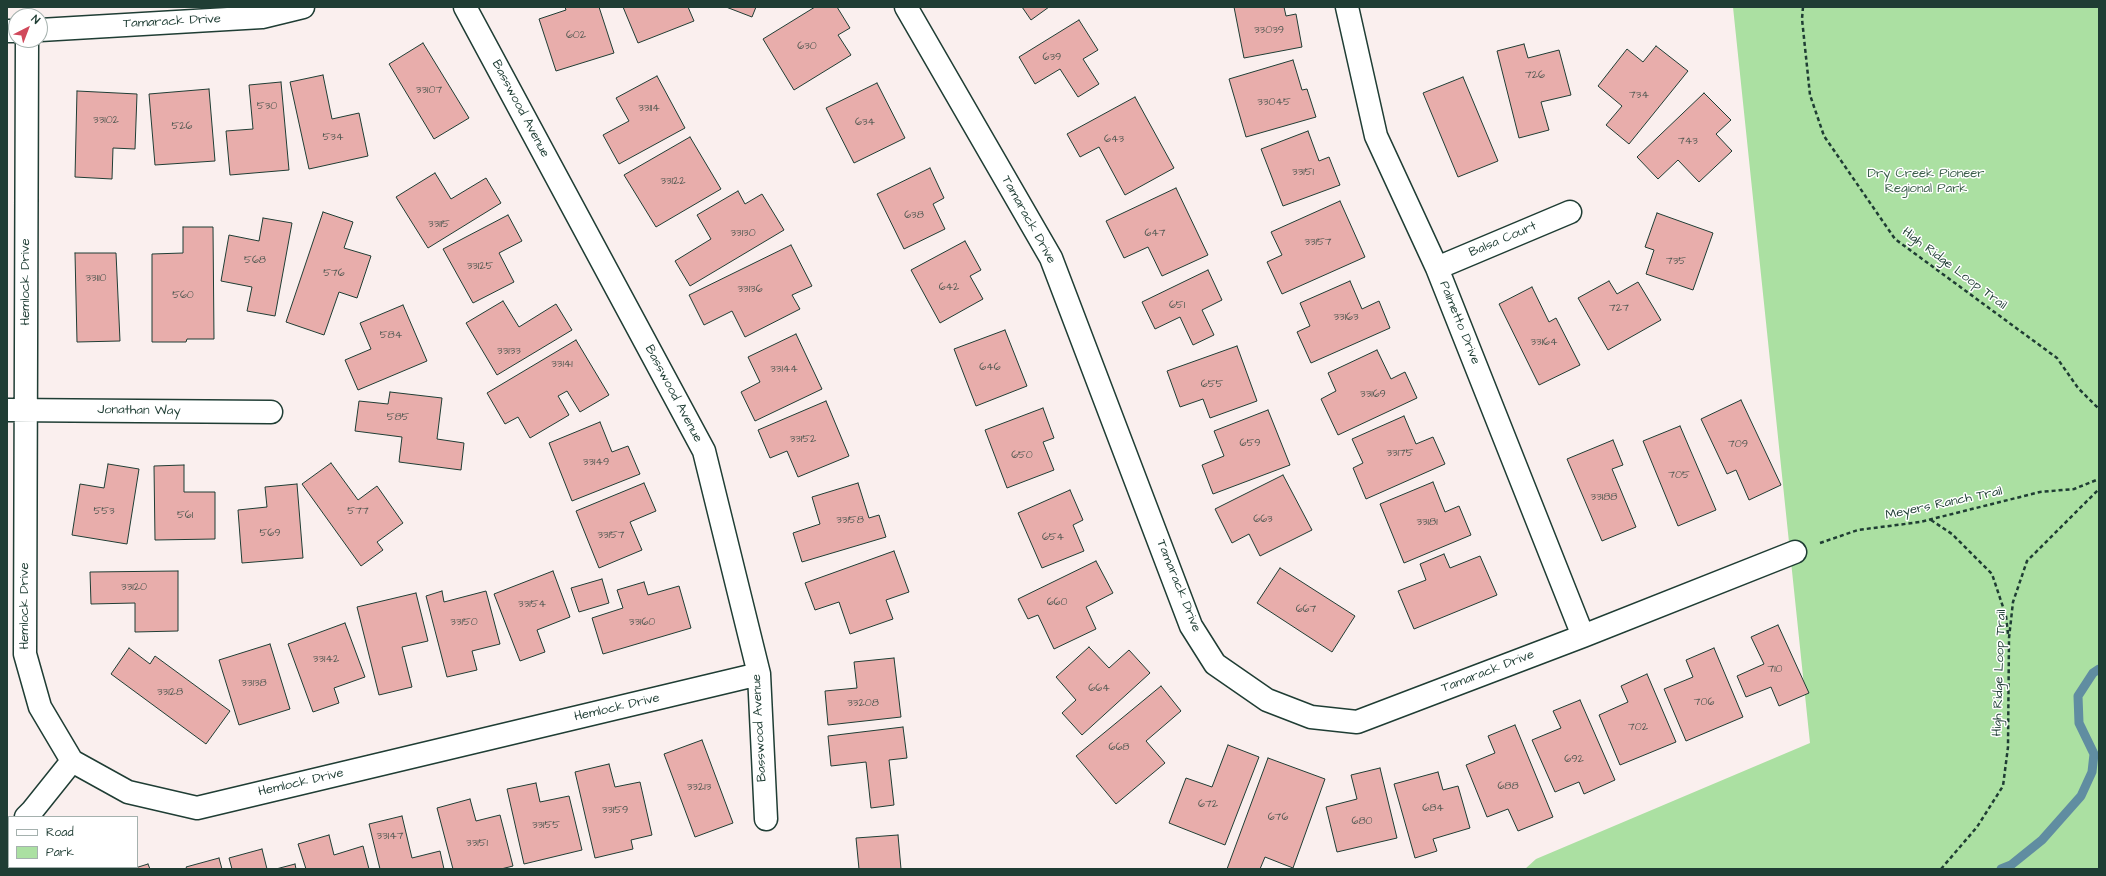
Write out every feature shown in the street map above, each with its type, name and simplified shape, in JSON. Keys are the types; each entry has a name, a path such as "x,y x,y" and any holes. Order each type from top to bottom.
{"street":[{"name":"Tamarack Drive","path":"48,30 262,17 303,7"},
{"name":"Basswood Avenue","path":"465,7 704,451 759,674 766,819"},
{"name":"Tamarack Drive","path":"906,7 1052,258 1191,626 1215,664 1267,700 1311,717 1357,722 1583,636 1795,552"},
{"name":"Palmetto Drive","path":"1347,7 1376,136 1437,268 1583,636"},
{"name":"Hemlock Drive","path":"27,48 16,410 25,654 40,708 72,761 128,792 198,808 759,674"},
{"name":"Balsa Court","path":"1437,268 1570,212"},
{"name":"Jonathan Way","path":"16,410 271,412"},
{"path":"27,816 72,761"}],"path":[{"name":"High Ridge Loop Trail","path":"1803,7 1802,19 1810,95 1824,136 1895,239 2057,358 2078,388 2099,409"},
{"name":"Meyers Ranch Trail","path":"1795,552 1858,530 1930,520 2040,492 2074,489 2099,479"},
{"name":"High Ridge Loop Trail","path":"1941,869 1977,827 2003,786 2008,747 2009,638 2013,602 2027,561 2099,489"},
{"path":"1930,520 1952,534 1992,574 2006,616 2009,638"}],"green space":[{"name":"Dry Creek Pioneer Regional Park","path":"1733,7 2099,7 2099,869 1525,869 1536,859 1810,743"}],"building":[{"path":"565,7 599,7 614,53 556,71 539,19 566,10"},
{"path":"623,7 688,7 694,21 638,43"},
{"path":"726,7 756,7 752,17"},
{"path":"815,7 837,7 850,28 838,35 851,55 794,90 763,39"},
{"path":"1022,7 1049,7 1031,20"},
{"path":"1234,7 1284,7 1286,16 1296,14 1302,47 1244,58"},
{"path":"1079,20 1098,50 1083,59 1099,84 1078,97 1060,69 1035,84 1019,57"},
{"path":"423,43 469,118 434,139 389,64"},
{"path":"1524,44 1528,58 1559,50 1571,95 1541,102 1549,130 1519,138 1497,51"},
{"path":"1656,46 1688,71 1629,144 1606,125 1622,106 1598,86 1627,49 1643,62"},
{"path":"1293,60 1302,90 1307,89 1316,117 1246,137 1229,79"},
{"path":"323,75 332,119 359,113 368,156 309,169 290,82"},
{"path":"657,76 685,128 619,164 603,135 629,121 616,98"},
{"path":"1463,77 1498,161 1458,177 1423,93"},
{"path":"281,82 289,170 230,175 226,131 253,129 249,85"},
{"path":"877,83 905,138 854,163 826,108"},
{"path":"209,89 215,161 155,165 149,94"},
{"path":"77,91 137,94 135,149 113,148 112,179 75,177"},
{"path":"1704,93 1731,120 1716,134 1732,151 1699,182 1678,160 1658,179 1637,157"},
{"path":"1135,97 1174,168 1125,195 1099,147 1080,157 1067,134"},
{"path":"1308,131 1319,161 1329,157 1340,185 1283,206 1261,149"},
{"path":"690,137 721,189 656,227 624,175"},
{"path":"930,168 944,198 933,204 945,229 904,249 877,194"},
{"path":"435,173 451,199 486,178 501,203 428,248 396,197"},
{"path":"1176,188 1208,255 1162,276 1148,247 1124,258 1106,221"},
{"path":"738,191 745,204 762,194 784,230 690,286 675,261 711,239 697,215"},
{"path":"1340,201 1365,257 1282,294 1267,262 1282,255 1271,232"},
{"path":"323,212 353,222 344,248 371,256 357,298 339,292 324,335 286,322"},
{"path":"1657,213 1713,233 1693,290 1646,274 1654,250 1645,247"},
{"path":"508,215 522,241 499,253 514,282 473,303 443,249"},
{"path":"263,218 292,223 275,316 247,311 252,287 221,281 229,235 259,241"},
{"path":"183,227 213,227 214,339 187,339 186,342 152,342 152,254 183,253"},
{"path":"965,241 981,270 970,276 983,299 940,323 911,270"},
{"path":"791,245 812,286 792,295 800,309 745,337 732,311 704,325 689,295"},
{"path":"75,253 116,253 120,341 77,342"},
{"path":"1208,270 1222,300 1202,310 1214,335 1193,345 1180,317 1155,329 1142,302"},
{"path":"1350,281 1362,309 1379,301 1390,328 1311,363 1297,332 1310,326 1300,303"},
{"path":"1609,281 1617,294 1638,282 1661,320 1608,350 1578,298"},
{"path":"1532,287 1549,322 1556,318 1580,365 1539,385 1499,304"},
{"path":"503,301 519,327 556,304 572,330 497,375 466,323"},
{"path":"403,305 427,361 358,390 345,360 371,349 360,323"},
{"path":"1005,330 1027,386 976,406 954,349"},
{"path":"796,334 822,389 755,421 741,392 760,382 748,357"},
{"path":"576,340 609,395 580,412 567,391 558,396 569,415 530,438 518,417 505,424 487,393"},
{"path":"1237,346 1257,401 1210,418 1203,399 1180,407 1167,371"},
{"path":"1377,350 1391,379 1405,372 1417,398 1338,435 1321,399 1336,391 1328,373"},
{"path":"390,392 442,398 437,439 464,443 461,470 399,462 402,437 355,431 359,401 388,404"},
{"path":"1741,400 1781,485 1749,500 1736,470 1727,474 1701,419"},
{"path":"826,401 849,456 798,477 787,451 770,458 758,430"},
{"path":"1043,408 1054,438 1043,442 1054,470 1007,488 985,430"},
{"path":"1268,410 1290,465 1213,494 1202,465 1224,456 1214,431"},
{"path":"1404,416 1416,444 1433,437 1445,464 1366,499 1353,468 1363,463 1352,439"},
{"path":"600,422 612,452 628,446 640,474 572,501 549,443"},
{"path":"1680,426 1716,510 1678,526 1643,441"},
{"path":"1613,440 1623,465 1612,469 1636,527 1602,541 1567,459"},
{"path":"331,463 358,500 377,486 403,523 377,542 383,550 361,566 302,484"},
{"path":"108,464 139,469 127,544 72,535 80,484 104,488"},
{"path":"184,465 184,492 215,492 215,539 155,540 154,466"},
{"path":"1283,475 1312,530 1260,556 1249,534 1232,543 1215,509"},
{"path":"1433,482 1445,512 1459,506 1471,535 1404,563 1380,504"},
{"path":"644,483 656,511 630,522 642,550 599,568 576,511"},
{"path":"858,483 869,518 879,515 886,537 802,562 793,533 820,524 812,497"},
{"path":"297,484 303,558 242,563 238,510 267,507 265,487"},
{"path":"1070,490 1083,520 1073,525 1084,551 1042,568 1018,513"},
{"path":"894,551 909,592 886,600 893,619 850,634 839,602 815,610 805,583"},
{"path":"1444,554 1450,568 1480,556 1497,595 1414,629 1398,591 1426,580 1420,564"},
{"path":"1096,561 1113,593 1086,607 1096,629 1054,649 1038,615 1028,619 1018,599"},
{"path":"1280,568 1355,616 1332,652 1257,603"},
{"path":"178,571 178,631 135,632 135,603 91,604 90,572"},
{"path":"553,571 570,617 537,630 545,652 520,661 494,594"},
{"path":"602,579 609,603 579,612 571,588"},
{"path":"644,582 648,595 679,586 691,628 603,654 592,618 623,608 617,590"},
{"path":"442,591 444,602 486,591 500,644 472,651 477,670 447,677 426,596"},
{"path":"416,593 428,641 402,647 412,687 379,695 357,607"},
{"path":"345,623 365,677 334,688 339,703 313,712 288,644"},
{"path":"1778,625 1809,693 1779,706 1771,687 1746,697 1737,676 1764,664 1751,637"},
{"path":"270,644 290,709 239,725 219,660"},
{"path":"1089,647 1109,668 1129,650 1150,673 1082,735 1062,713 1076,700 1056,677"},
{"path":"129,648 150,664 155,656 230,711 206,744 111,674"},
{"path":"1714,648 1743,717 1686,741 1664,689 1693,677 1686,660"},
{"path":"894,658 901,717 828,725 825,691 857,688 854,662"},
{"path":"1647,674 1676,742 1620,765 1599,715 1628,702 1621,686"},
{"path":"1161,686 1181,711 1146,741 1165,763 1116,804 1076,756"},
{"path":"1580,700 1615,780 1584,794 1579,782 1555,792 1532,740 1561,728 1553,711"},
{"path":"1515,725 1553,817 1518,831 1508,809 1487,817 1466,765 1495,753 1488,736"},
{"path":"903,727 907,758 889,760 894,805 871,808 866,762 831,766 828,736"},
{"path":"702,740 733,823 695,837 664,754"},
{"path":"1228,745 1259,757 1225,845 1169,823 1186,778 1212,787"},
{"path":"1268,758 1325,779 1293,868 1265,857 1260,869 1227,869"},
{"path":"609,764 615,787 640,782 652,835 631,840 633,849 595,858 575,772"},
{"path":"1380,768 1397,838 1337,852 1326,807 1357,799 1351,775"},
{"path":"1438,772 1443,790 1458,786 1470,828 1433,839 1437,851 1415,858 1394,784"},
{"path":"536,783 540,802 569,796 582,850 524,864 507,789"},
{"path":"470,799 476,821 500,815 513,866 501,869 453,869 437,808"},
{"path":"402,816 412,858 440,851 444,869 380,869 369,824"},
{"path":"329,835 334,855 363,846 369,869 306,869 298,844"},
{"path":"898,835 901,869 859,869 856,838"},
{"path":"262,849 267,869 232,869 229,858"},
{"path":"219,858 222,869 187,869 186,867"},
{"path":"148,864 150,869 132,869"},
{"path":"295,864 296,869 276,869"},
{"path":"120,868 121,869 86,869"}],"waterway":[{"path":"2001,869 2011,865 2042,840 2081,796 2092,772 2094,754 2079,723 2078,696 2093,673 2099,669"}]}
